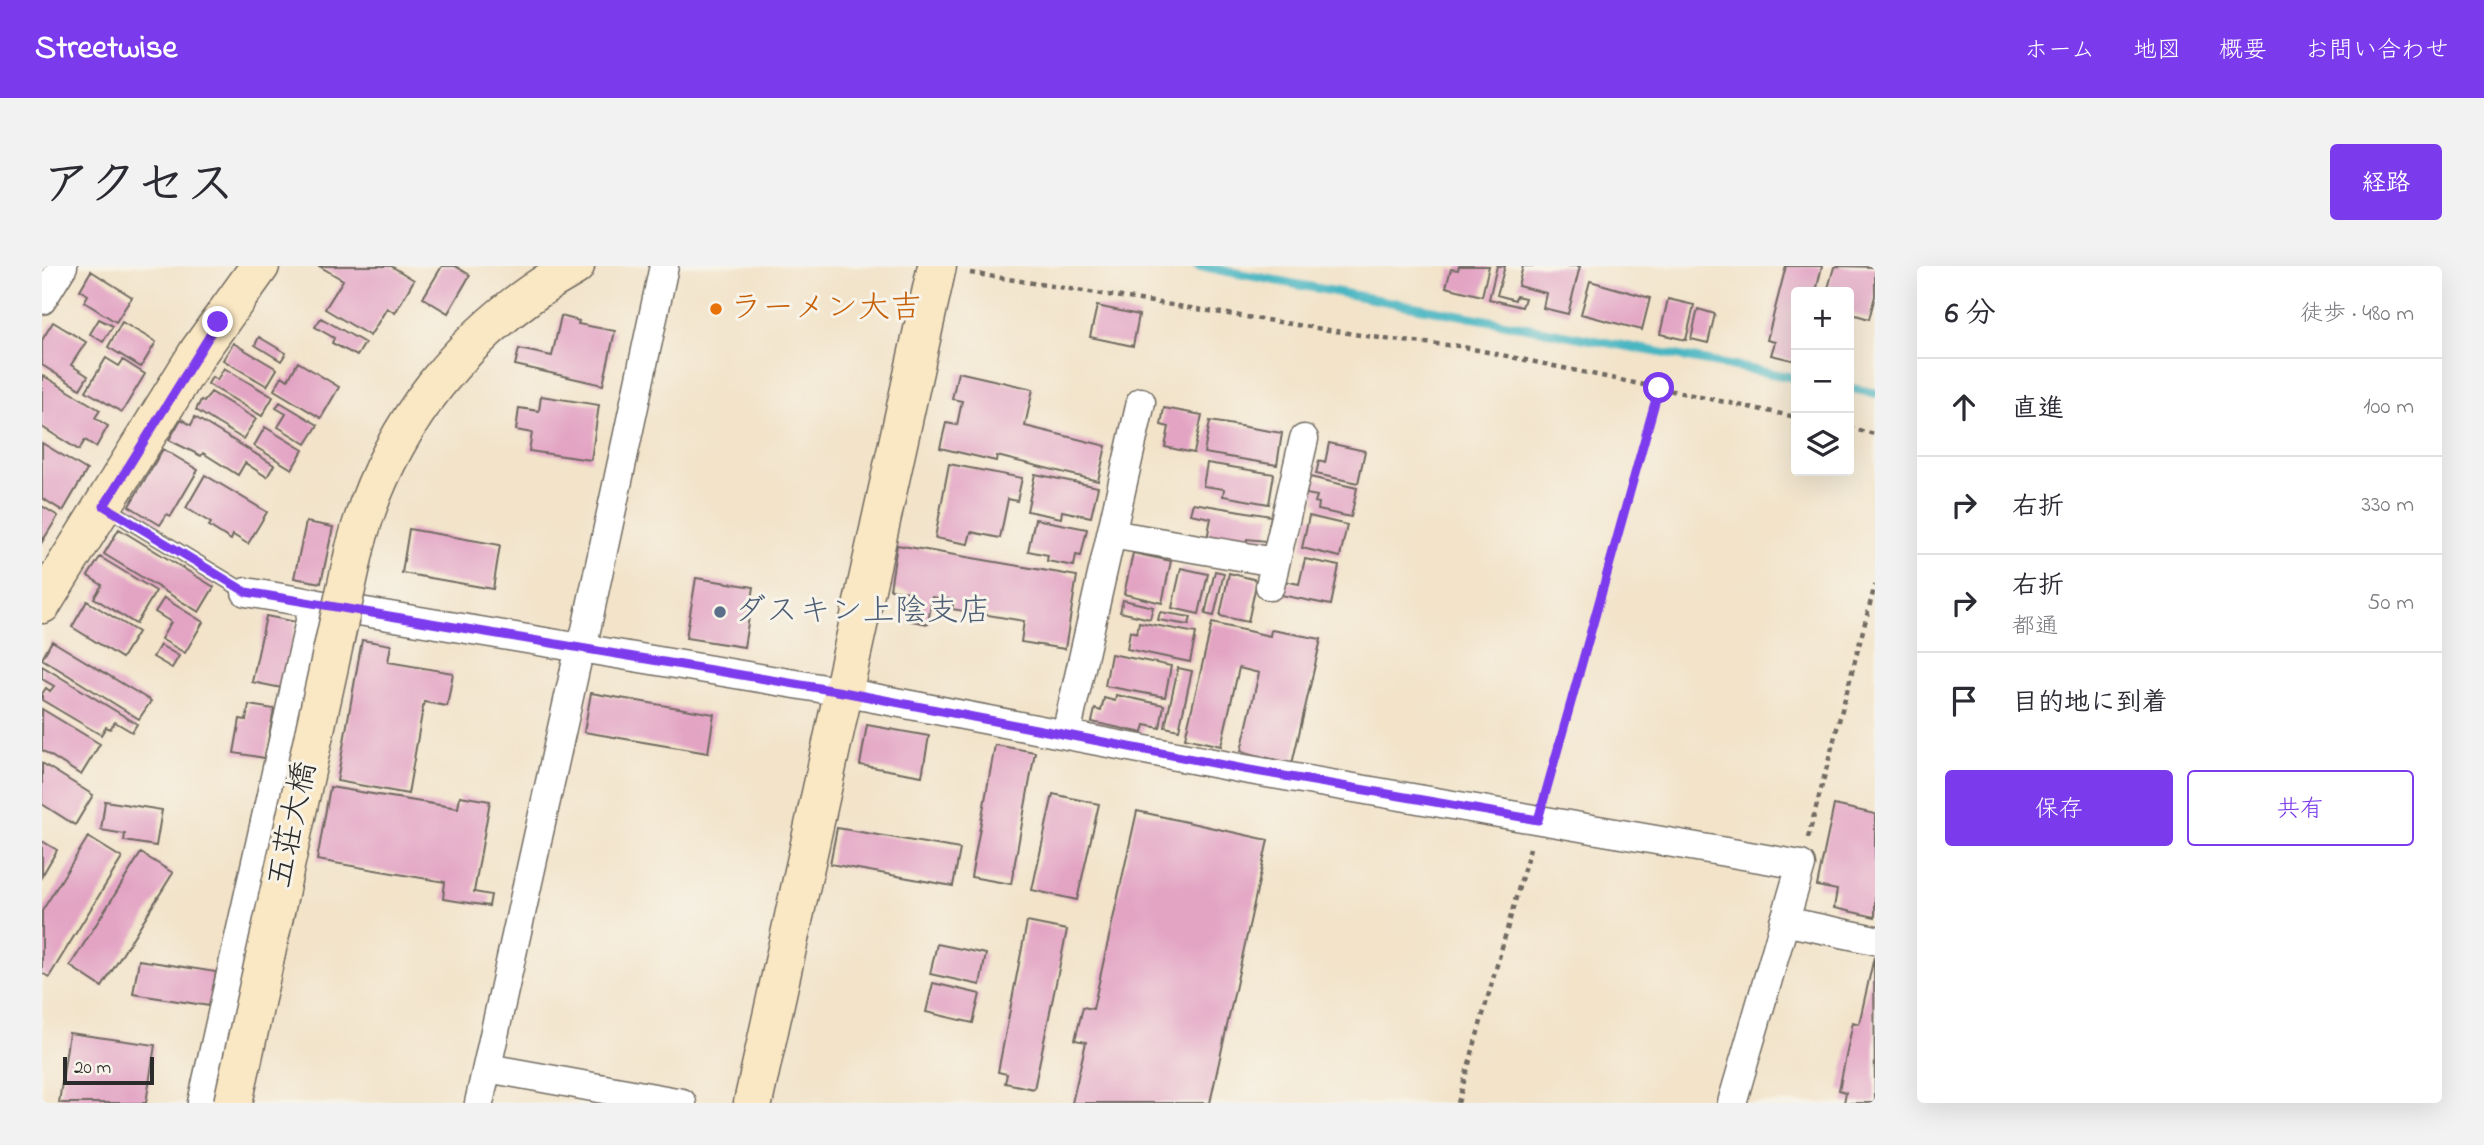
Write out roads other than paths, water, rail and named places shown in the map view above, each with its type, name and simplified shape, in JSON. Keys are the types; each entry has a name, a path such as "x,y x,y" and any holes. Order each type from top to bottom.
{"street":[{"path":"42,300 63,266"},
{"path":"47,587 104,506 199,351 260,266"},
{"name":"五荘大橋","path":"233,1103 355,548 365,510 377,480 391,451 426,396 469,347 524,297 575,266"},
{"path":"479,1103 580,647 586,630 664,266"},
{"path":"752,1103 937,267"},
{"path":"1066,734 1141,402"},
{"path":"1111,534 1272,574 1304,439"},
{"path":"246,592 843,692 1244,769 1801,865 1732,1103"},
{"path":"202,1103 314,603"},
{"path":"1784,921 1875,940"},
{"path":"487,1068 682,1103"}],"lane":[{"path":"104,506 246,592"}],"waterway":[{"path":"1198,266 1791,377"},
{"path":"1854,389 1875,393"}],"place":[{"name":"ラーメン大吉","path":"716,309"},
{"name":"ダスキン上陰支店","path":"720,612"}]}
